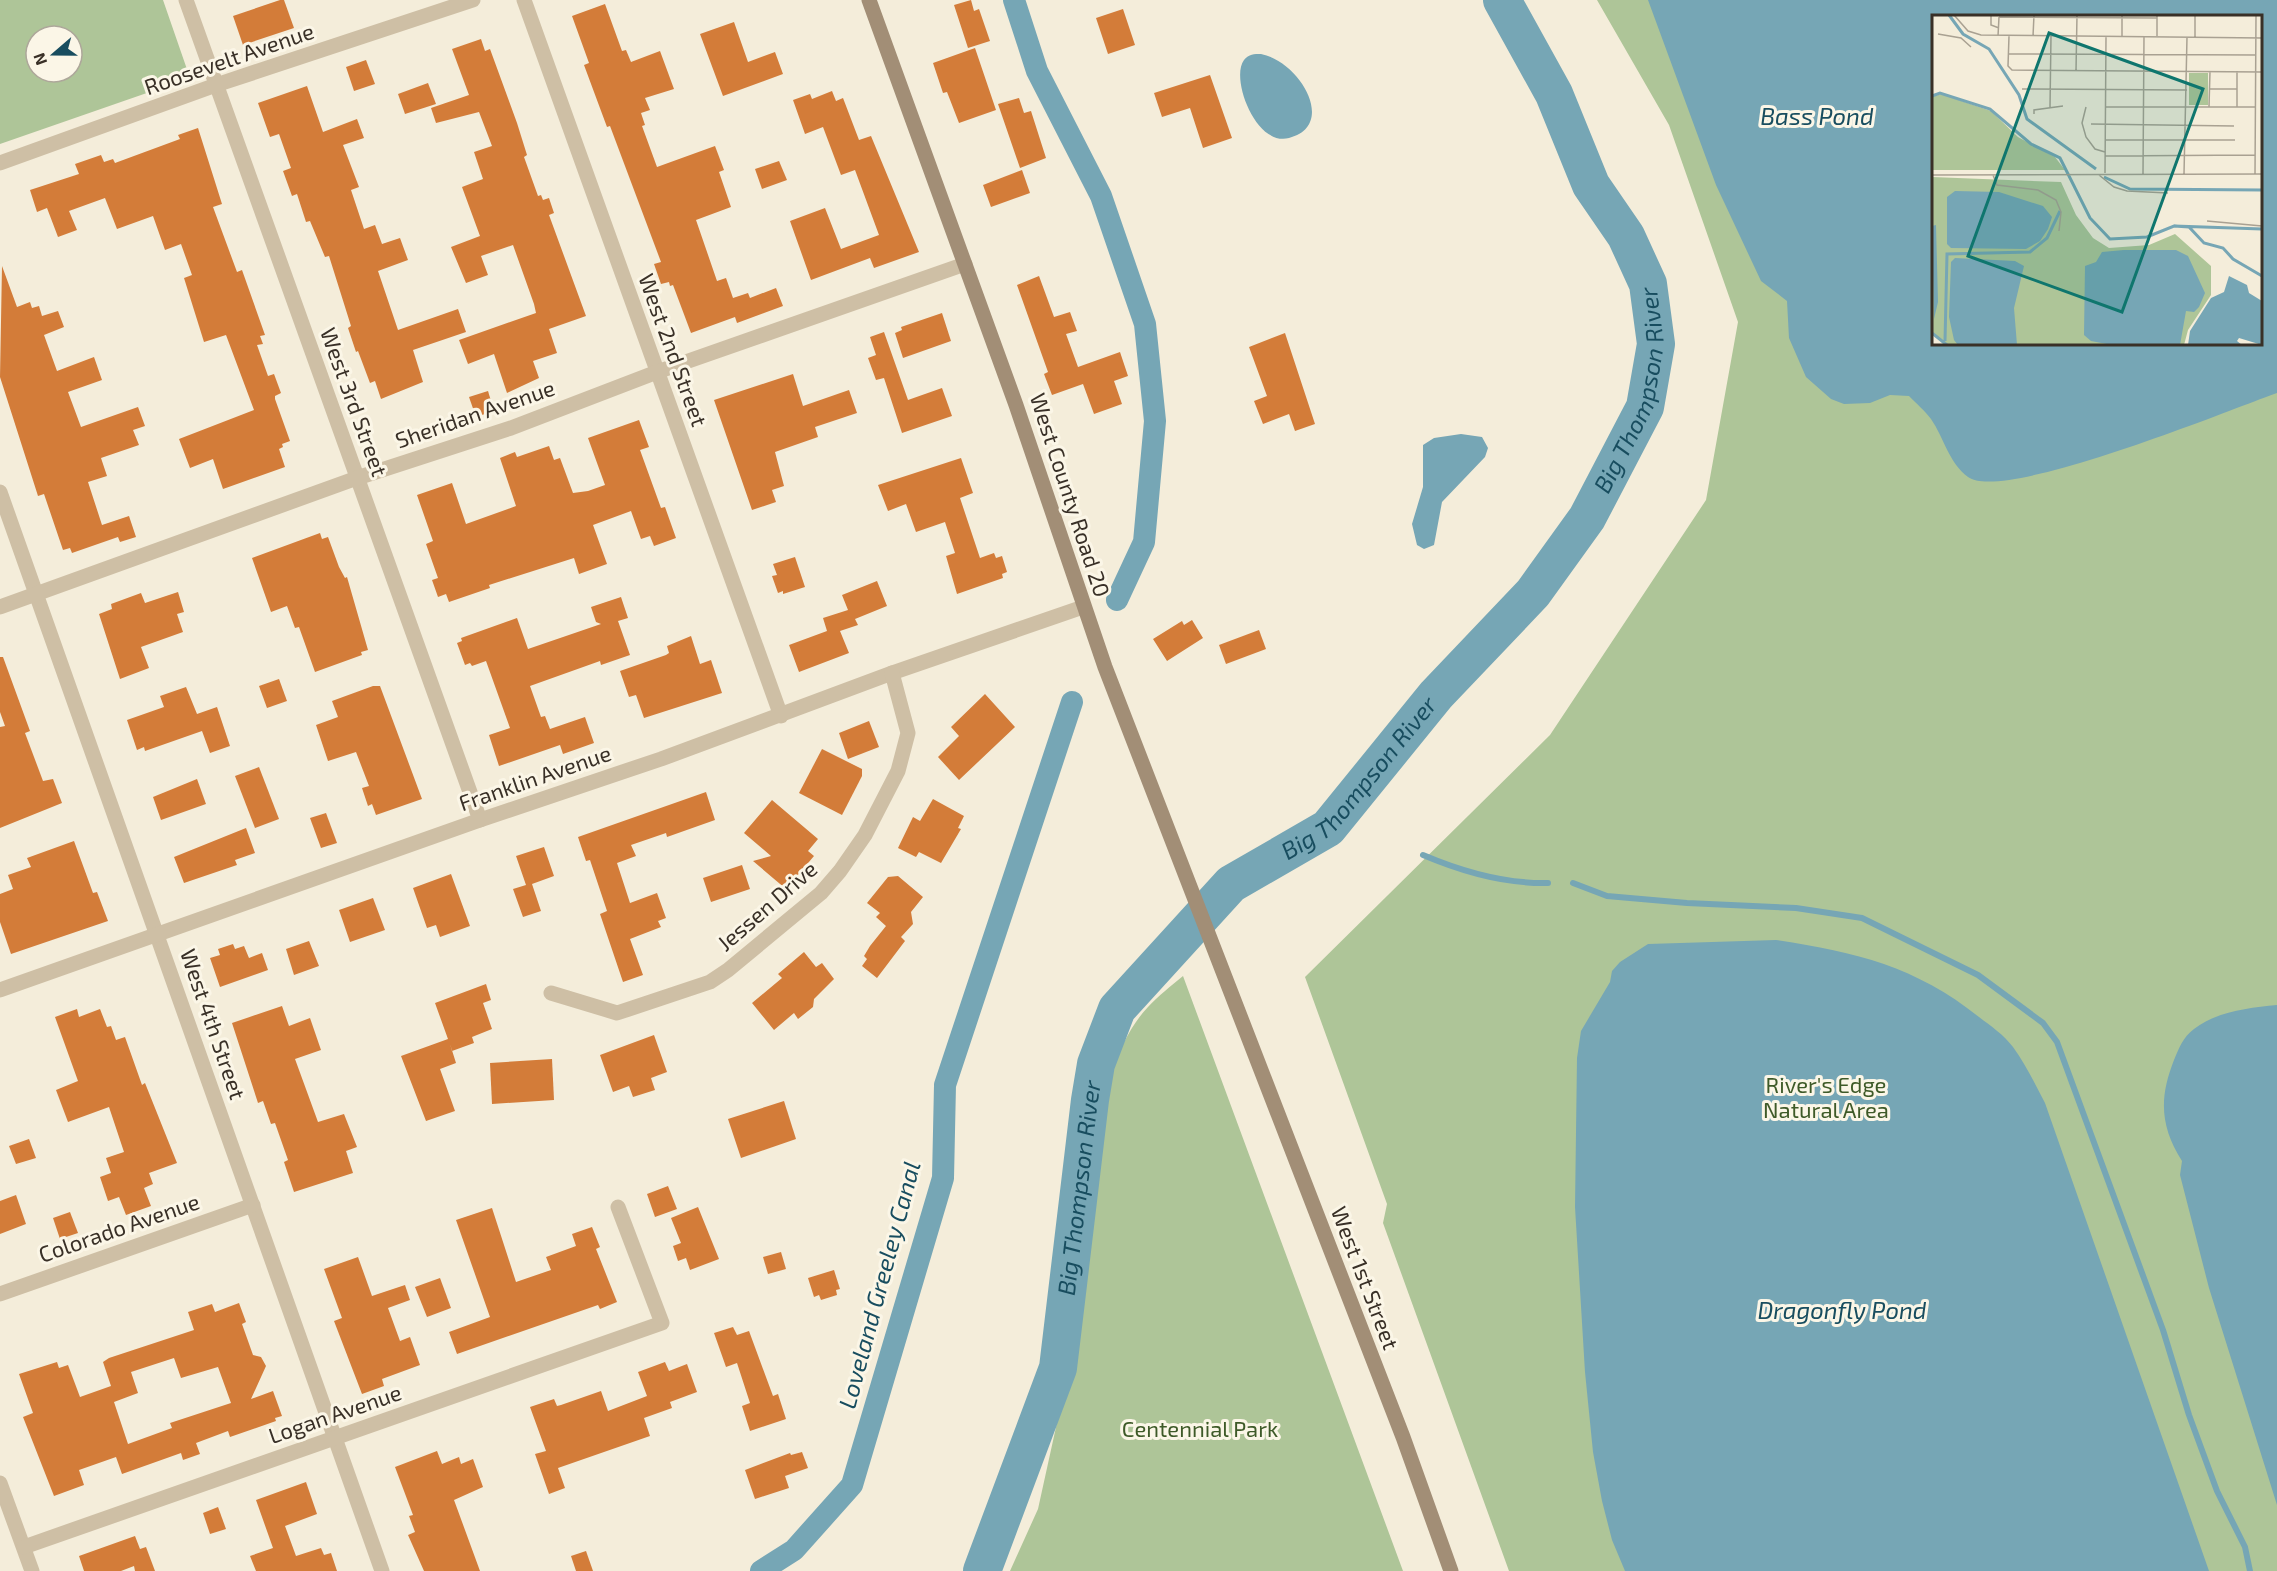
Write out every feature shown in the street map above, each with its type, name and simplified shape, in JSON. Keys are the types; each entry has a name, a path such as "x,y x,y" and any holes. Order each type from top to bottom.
{"main road":[{"name":"West County Road 20","path":"869,0 1016,405 1083,607 1234,1002"},
{"name":"West 1st Street","path":"1234,1002 1403,1437 1451,1571"}],"street":[{"name":"West 3rd Street","path":"186,0 480,820"},
{"name":"Roosevelt Avenue","path":"0,163 216,85 473,0"},
{"name":"West 2nd Street","path":"524,0 781,716"},
{"name":"Sheridan Avenue","path":"0,607 357,478 511,428 657,372 965,264"},
{"name":"West 4th Street","path":"0,492 382,1571"},
{"name":"Franklin Avenue","path":"0,990 781,716 892,673 1083,607"},
{"name":"Jessen Drive","path":"551,993 617,1013 710,982 728,970 820,893 840,872 865,835 898,771 908,733 906,718 892,673"},
{"name":"Colorado Avenue","path":"0,1294 253,1205"},
{"name":"Logan Avenue","path":"24,1547 662,1323 618,1207"},
{"path":"0,1483 32,1571"}],"green space":[{"path":"0,0 163,0 190,78 0,144"},
{"name":"River's Edge Natural Area","path":"1597,0 2277,0 2277,1571 1509,1571 1383,1223 1387,1204 1305,977 1550,735 1706,500 1738,322 1669,125"},
{"name":"Centennial Park","path":"1183,976 1403,1571 1010,1571 1038,1509 1058,1418 1054,1387 1064,1356 1090,1142 1099,1108 1111,1071 1137,1020 1156,999"}],"water":[{"name":"Bass Pond","path":"1648,0 2277,0 2277,393 2118,451 2024,477 1989,482 1968,477 1961,471 1951,458 1936,426 1909,396 1890,395 1870,403 1844,404 1831,399 1806,377 1789,338 1787,301 1761,281 1716,185"},
{"path":"1261,54 1276,59 1289,69 1308,94 1312,108 1310,121 1303,131 1289,138 1277,138 1266,132 1257,122 1243,95 1240,81 1244,60 1252,55"},
{"path":"1461,434 1482,437 1488,448 1485,457 1442,502 1434,545 1424,549 1417,545 1412,524 1423,487 1423,445 1434,438"},
{"name":"Dragonfly Pond","path":"1776,940 1858,956 1907,973 1955,1000 1988,1024 2018,1054 2045,1103 2209,1571 1625,1571 1612,1540 1602,1501 1593,1452 1585,1372 1575,1207 1577,1058 1581,1031 1610,982 1612,971 1620,962 1648,944"},
{"path":"2277,1005 2277,1505 2209,1288 2180,1175 2182,1161 2169,1136 2166,1124 2164,1099 2174,1060 2190,1032 2223,1014"}],"building":[{"path":"284,0 294,28 243,45 233,16"},
{"path":"971,0 974,11 979,9 990,41 968,48 954,5"},
{"path":"605,4 622,51 626,50 631,62 660,51 674,89 645,98 650,110 641,113 645,125 642,126 657,167 715,146 724,170 719,172 731,207 696,220 717,281 726,278 733,298 748,293 750,298 776,288 783,306 737,323 735,317 691,333 673,285 670,286 669,282 661,284 654,264 661,262 610,126 607,127 584,65 589,63 572,16"},
{"path":"1123,9 1135,45 1108,54 1096,18"},
{"path":"734,22 748,62 775,52 783,74 723,96 700,34"},
{"path":"481,39 485,51 490,49 517,123 527,155 524,157 538,196 541,195 543,200 549,198 554,213 549,215 586,316 549,329 557,353 533,361 539,378 507,393 494,354 468,364 459,340 536,313 513,245 481,256 488,275 466,283 451,247 480,236 462,187 483,179 474,152 492,146 479,112 436,123 431,108 469,95 452,49"},
{"path":"975,48 996,110 959,123 947,92 943,93 933,63"},
{"path":"366,60 375,84 354,91 346,67"},
{"path":"1210,75 1232,138 1203,148 1190,108 1162,117 1154,93"},
{"path":"428,83 436,104 405,114 398,94"},
{"path":"307,86 323,132 357,119 364,138 343,145 359,187 351,190 364,229 375,225 382,244 400,238 408,260 378,271 398,330 458,309 466,332 413,350 423,382 381,399 375,381 370,383 358,351 356,352 348,328 351,326 329,256 325,257 310,221 306,222 297,194 292,196 283,171 291,168 279,134 270,137 258,103"},
{"path":"832,91 836,101 843,98 859,140 871,136 919,252 874,268 870,258 811,280 790,221 825,208 841,249 879,235 855,170 841,175 823,127 805,134 793,100 810,94 812,99"},
{"path":"1019,98 1024,113 1031,111 1046,158 1020,168 998,104"},
{"path":"198,128 222,204 213,207 237,272 242,270 265,335 260,336 263,344 257,345 268,376 274,374 281,393 275,396 275,399 290,441 282,444 283,447 279,449 285,467 223,489 213,459 190,468 179,439 254,410 226,335 204,342 184,278 192,275 181,244 165,250 153,216 117,229 105,198 69,211 77,230 58,237 47,208 37,212 30,190 79,174 75,164 101,155 104,162 113,159 115,163 180,139 178,135"},
{"path":"779,161 787,180 762,189 755,169"},
{"path":"1022,170 1030,193 991,207 983,185"},
{"path":"2,266 17,307 30,302 32,308 39,306 42,316 58,311 64,327 44,335 57,371 94,357 102,380 68,392 81,427 138,407 145,426 133,430 139,445 101,458 107,476 88,482 102,525 129,516 136,537 120,542 118,537 72,553 70,548 63,550 44,494 38,496 0,377"},
{"path":"1039,276 1054,317 1070,312 1077,331 1066,334 1078,367 1120,352 1128,376 1114,381 1122,404 1094,414 1083,384 1052,395 1044,374 1048,372 1017,285"},
{"path":"942,313 951,341 903,358 895,333 902,330 901,327"},
{"path":"884,332 908,400 942,388 952,416 902,433 884,378 876,380 868,358 876,355 870,337"},
{"path":"1285,333 1315,424 1295,431 1289,414 1263,424 1254,401 1267,396 1249,347"},
{"path":"793,374 803,406 849,390 857,413 815,427 818,437 775,452 784,486 772,490 776,502 752,510 714,400"},
{"path":"488,391 494,411 476,417 469,397"},
{"path":"639,420 649,447 640,450 661,508 665,507 676,538 654,546 650,536 641,539 631,511 593,525 607,564 579,574 574,558 489,585 490,588 449,602 446,594 438,597 432,580 438,578 426,544 433,541 417,495 452,483 466,524 516,506 500,458 515,452 517,457 549,446 554,460 560,458 573,493 588,491 605,485 588,438"},
{"path":"961,458 973,493 960,498 980,558 994,553 996,558 1002,556 1007,572 1002,574 1003,578 957,594 946,556 955,553 945,522 916,532 906,504 888,511 878,485"},
{"path":"320,533 322,539 328,537 339,567 345,578 347,577 368,650 361,652 362,655 315,672 299,627 295,628 287,606 271,612 252,558"},
{"path":"795,557 805,587 783,594 783,591 778,593 772,576 777,575 773,564"},
{"path":"877,581 887,606 855,619 858,625 840,631 849,653 799,672 789,645 827,631 823,618 848,610 842,595"},
{"path":"178,592 184,612 177,614 183,632 141,647 149,668 120,679 99,614 112,609 111,604 141,593 145,603"},
{"path":"621,597 628,618 618,621 630,655 601,665 600,661 530,686 541,717 545,716 550,729 585,717 594,743 563,754 560,745 499,766 489,735 510,728 486,661 472,666 470,663 465,665 457,643 462,641 461,638 517,618 528,649 601,624 596,622 591,607"},
{"path":"1192,620 1203,638 1167,661 1153,639 1182,621 1184,625"},
{"path":"1259,630 1266,649 1226,664 1219,645"},
{"path":"691,636 700,664 711,660 722,693 644,718 636,695 629,697 620,671 666,655 669,653 667,646"},
{"path":"0,657 3,657 30,731 25,733 43,781 53,779 62,803 0,828 0,727 5,726 0,712"},
{"path":"279,679 287,701 267,708 259,686"},
{"path":"373,686 380,686 422,799 376,815 372,804 368,806 362,788 369,786 356,752 328,761 316,725 338,717 332,701"},
{"path":"186,687 197,714 217,707 230,746 210,753 202,731 145,751 144,747 137,750 127,720 164,707 160,696"},
{"path":"985,694 1015,727 959,780 938,757 959,736 951,727"},
{"path":"869,721 879,747 848,759 839,733"},
{"path":"822,749 862,769 862,776 842,815 799,793"},
{"path":"259,767 279,819 255,828 235,776"},
{"path":"197,779 206,804 161,820 153,797"},
{"path":"706,792 715,820 667,837 666,833 631,845 636,856 617,863 630,903 657,893 666,918 658,921 661,927 630,939 643,975 623,982 600,914 607,911 590,860 586,861 578,837"},
{"path":"933,799 964,816 958,828 961,829 941,863 919,852 916,857 898,848 913,817 920,821"},
{"path":"772,800 818,839 808,851 814,856 786,889 753,861 771,856 744,833"},
{"path":"326,813 337,843 321,848 310,818"},
{"path":"246,828 255,853 235,860 237,865 184,883 174,857"},
{"path":"74,841 93,893 97,892 108,921 11,954 0,922 0,894 13,889 8,875 31,867 27,858"},
{"path":"544,847 554,876 532,884 541,911 523,917 513,889 526,885 516,856"},
{"path":"742,865 750,889 711,902 703,878"},
{"path":"451,874 470,926 440,937 436,925 427,928 413,888"},
{"path":"898,876 923,897 911,912 913,924 901,937 905,941 877,978 862,966 867,959 864,956 870,946 886,926 876,917 880,913 867,903 888,877"},
{"path":"373,898 385,930 350,942 339,910"},
{"path":"309,941 319,966 294,975 286,949"},
{"path":"233,944 235,949 244,946 249,958 262,953 268,970 220,987 210,958 220,955 218,949"},
{"path":"804,952 816,967 822,963 834,979 814,999 813,1007 798,1019 794,1013 774,1030 752,1003 782,978 778,974"},
{"path":"486,984 491,1000 483,1003 492,1029 472,1037 474,1043 452,1051 456,1063 440,1069 455,1111 426,1121 401,1056 448,1039 435,1003"},
{"path":"282,1006 289,1026 310,1018 321,1050 295,1059 318,1122 344,1114 357,1147 346,1151 353,1173 294,1192 284,1162 288,1160 275,1123 271,1124 263,1101 258,1103 232,1023"},
{"path":"77,1009 79,1017 100,1009 107,1027 111,1026 116,1040 125,1037 142,1085 145,1083 177,1163 149,1173 153,1184 144,1188 151,1206 126,1215 119,1197 108,1201 100,1177 111,1173 106,1158 124,1152 109,1107 68,1122 56,1090 78,1081 55,1017"},
{"path":"654,1035 667,1072 651,1078 655,1090 633,1097 629,1086 613,1092 600,1055"},
{"path":"552,1059 554,1100 492,1104 490,1063"},
{"path":"784,1101 796,1139 741,1158 728,1119"},
{"path":"29,1139 36,1158 16,1164 9,1146"},
{"path":"668,1186 677,1209 655,1217 647,1194"},
{"path":"16,1195 26,1224 0,1234 0,1201"},
{"path":"698,1207 719,1259 690,1270 686,1258 678,1261 673,1246 681,1243 671,1218"},
{"path":"492,1208 516,1282 551,1270 546,1257 576,1246 572,1234 592,1227 600,1247 596,1249 617,1302 600,1309 598,1305 457,1354 449,1332 490,1317 456,1220"},
{"path":"70,1212 78,1233 60,1239 53,1218"},
{"path":"781,1252 786,1269 768,1274 763,1257"},
{"path":"358,1257 372,1296 405,1285 410,1300 388,1308 400,1341 410,1337 420,1365 382,1379 384,1386 362,1394 334,1321 342,1318 324,1269"},
{"path":"834,1270 840,1289 836,1290 837,1295 821,1300 819,1295 814,1297 808,1278"},
{"path":"440,1278 451,1308 427,1317 415,1287"},
{"path":"239,1303 246,1322 242,1324 253,1355 261,1357 266,1366 251,1399 273,1391 282,1416 275,1418 276,1421 230,1437 228,1431 196,1443 200,1454 183,1460 181,1453 122,1474 116,1457 79,1470 84,1485 54,1496 23,1417 33,1413 19,1374 57,1362 59,1368 68,1365 80,1397 111,1386 103,1362 109,1358 194,1330 188,1312 212,1304 215,1312","holes":["174,1358 181,1378 218,1367 231,1403 170,1423 172,1428 128,1444 114,1402 138,1393 131,1372"]},
{"path":"733,1327 737,1335 749,1331 773,1396 778,1394 786,1419 750,1431 742,1406 750,1403 737,1363 726,1367 714,1333"},
{"path":"665,1362 669,1371 687,1364 697,1392 670,1402 672,1408 644,1418 650,1436 558,1468 565,1488 549,1494 535,1454 546,1451 530,1407 554,1399 557,1406 601,1391 608,1411 647,1396 638,1372"},
{"path":"437,1451 442,1464 459,1457 461,1464 473,1459 483,1487 454,1500 480,1571 424,1571 408,1535 415,1532 409,1516 413,1515 395,1467"},
{"path":"802,1452 808,1468 785,1476 789,1488 755,1499 745,1470 790,1453 791,1455"},
{"path":"306,1482 317,1514 285,1526 296,1556 321,1548 324,1555 331,1553 337,1571 256,1571 250,1556 273,1548 256,1500"},
{"path":"218,1507 226,1529 210,1534 203,1513"},
{"path":"135,1536 140,1549 146,1547 155,1571 135,1571 134,1566 121,1571 84,1571 79,1556"},
{"path":"586,1551 593,1571 576,1571 571,1556"}],"waterway":[{"name":"Loveland Greeley Canal","path":"1014,0 1037,71 1101,196 1145,324 1155,421 1144,542 1117,600"},
{"name":"Big Thompson River","path":"982,1571 1058,1368 1090,1100 1096,1064 1117,1009 1231,884 1328,828 1436,695 1533,593 1587,518 1645,407 1656,344 1648,284 1626,236 1591,185 1554,94 1502,0"},
{"name":"Loveland Greeley Canal","path":"761,1571 794,1550 852,1485 943,1178 945,1085 1072,702"},
{"path":"1423,855 1484,876 1548,883"},
{"path":"1573,883 1607,896 1687,903 1796,908 1862,918 1978,975 2043,1023 2057,1042 2163,1330 2189,1415 2217,1491 2245,1547 2250,1571"}]}
